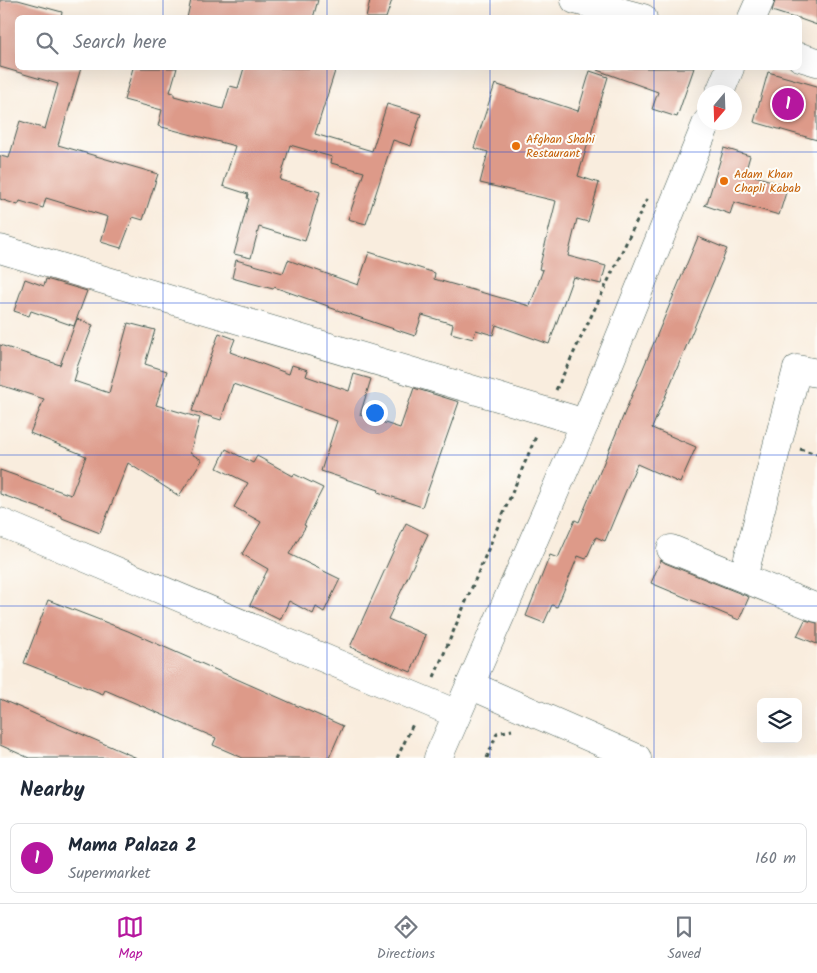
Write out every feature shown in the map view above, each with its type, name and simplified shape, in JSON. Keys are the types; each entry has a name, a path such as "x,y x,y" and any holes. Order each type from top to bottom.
{"street":[{"path":"576,0 632,15"},
{"path":"753,15 760,0"},
{"path":"802,58 817,62"},
{"path":"723,85 729,70"},
{"path":"438,758 585,423 705,130"},
{"path":"0,249 585,423"},
{"path":"743,578 797,369 817,373"},
{"path":"0,522 457,714"},
{"path":"670,549 817,608"},
{"path":"470,685 637,758"}],"building":[{"path":"0,0 18,0 62,12 62,15 15,15 15,70 80,70 58,145 158,174 143,220 133,217 121,248 101,242 108,217 46,198 43,208 20,201 18,205 0,199 0,156 9,158 20,121 45,129 58,84 0,67"},
{"path":"191,0 318,0 314,15 188,15"},
{"path":"370,0 392,0 387,15 367,15"},
{"path":"775,0 817,0 817,25 802,20 802,15 785,15 772,11"},
{"path":"132,70 176,70 170,92 174,93 174,96 223,109 230,86 238,88 243,70 335,70 315,134 372,151 387,104 421,114 411,146 393,140 366,224 348,219 364,172 331,163 332,157 290,145 280,180 320,192 305,241 259,227 251,258 234,254 249,199 247,198 248,194 223,186 235,146 158,126 162,110 124,100"},
{"path":"597,70 693,70 677,117 652,109 658,92"},
{"path":"590,71 608,77 578,176 599,183 588,222 577,219 568,256 606,266 601,284 573,277 549,344 496,325 493,335 476,330 473,339 451,333 453,324 422,315 415,336 274,287 273,289 232,278 236,260 283,273 288,260 358,285 369,252 435,273 434,279 530,306 543,270 539,269 556,201 480,183 488,152 474,148 495,84 578,111"},
{"path":"768,72 817,86 817,140 754,122"},
{"path":"724,148 750,156 745,173 788,186 779,215 734,202 730,214 704,205 707,203"},
{"path":"698,237 727,249 652,428 696,447 680,483 637,464 605,541 596,537 586,559 578,556 557,607 552,605 544,623 526,616 550,555 558,558 575,520 579,522"},
{"path":"25,279 44,286 46,279 87,291 74,326 31,311 29,316 14,311"},
{"path":"77,319 93,325 76,370 74,381 109,393 128,323 155,330 145,364 167,371 156,405 200,418 190,453 202,460 179,496 128,463 100,533 62,518 62,516 0,494 0,470 71,495 86,456 30,433 44,399 0,385 0,345 60,365"},
{"path":"219,333 235,339 230,352 289,374 292,365 308,370 306,376 349,391 354,374 371,379 360,415 400,428 414,388 459,402 422,507 378,492 379,490 321,471 337,421 233,384 221,420 192,411"},
{"path":"226,449 253,463 257,456 293,476 294,474 323,488 304,525 306,526 289,554 340,579 324,612 316,607 313,614 289,601 280,620 250,605 268,569 242,554 261,522 234,507 248,483 217,468"},
{"path":"406,523 428,534 388,619 426,635 411,672 350,647"},
{"path":"661,560 749,597 739,620 651,583"},
{"path":"48,600 128,631 343,726 329,758 243,758 213,745 216,738 105,690 103,694 24,663"},
{"path":"805,620 817,623 817,644 797,636"},
{"path":"0,699 137,758 29,758 0,745"}],"place":[{"name":"Mama Palaza 2","path":"788,104"},
{"name":"Afghan Shahi Restaurant","path":"516,146"},
{"name":"Adam Khan Chapli Kabab","path":"724,181"}]}
